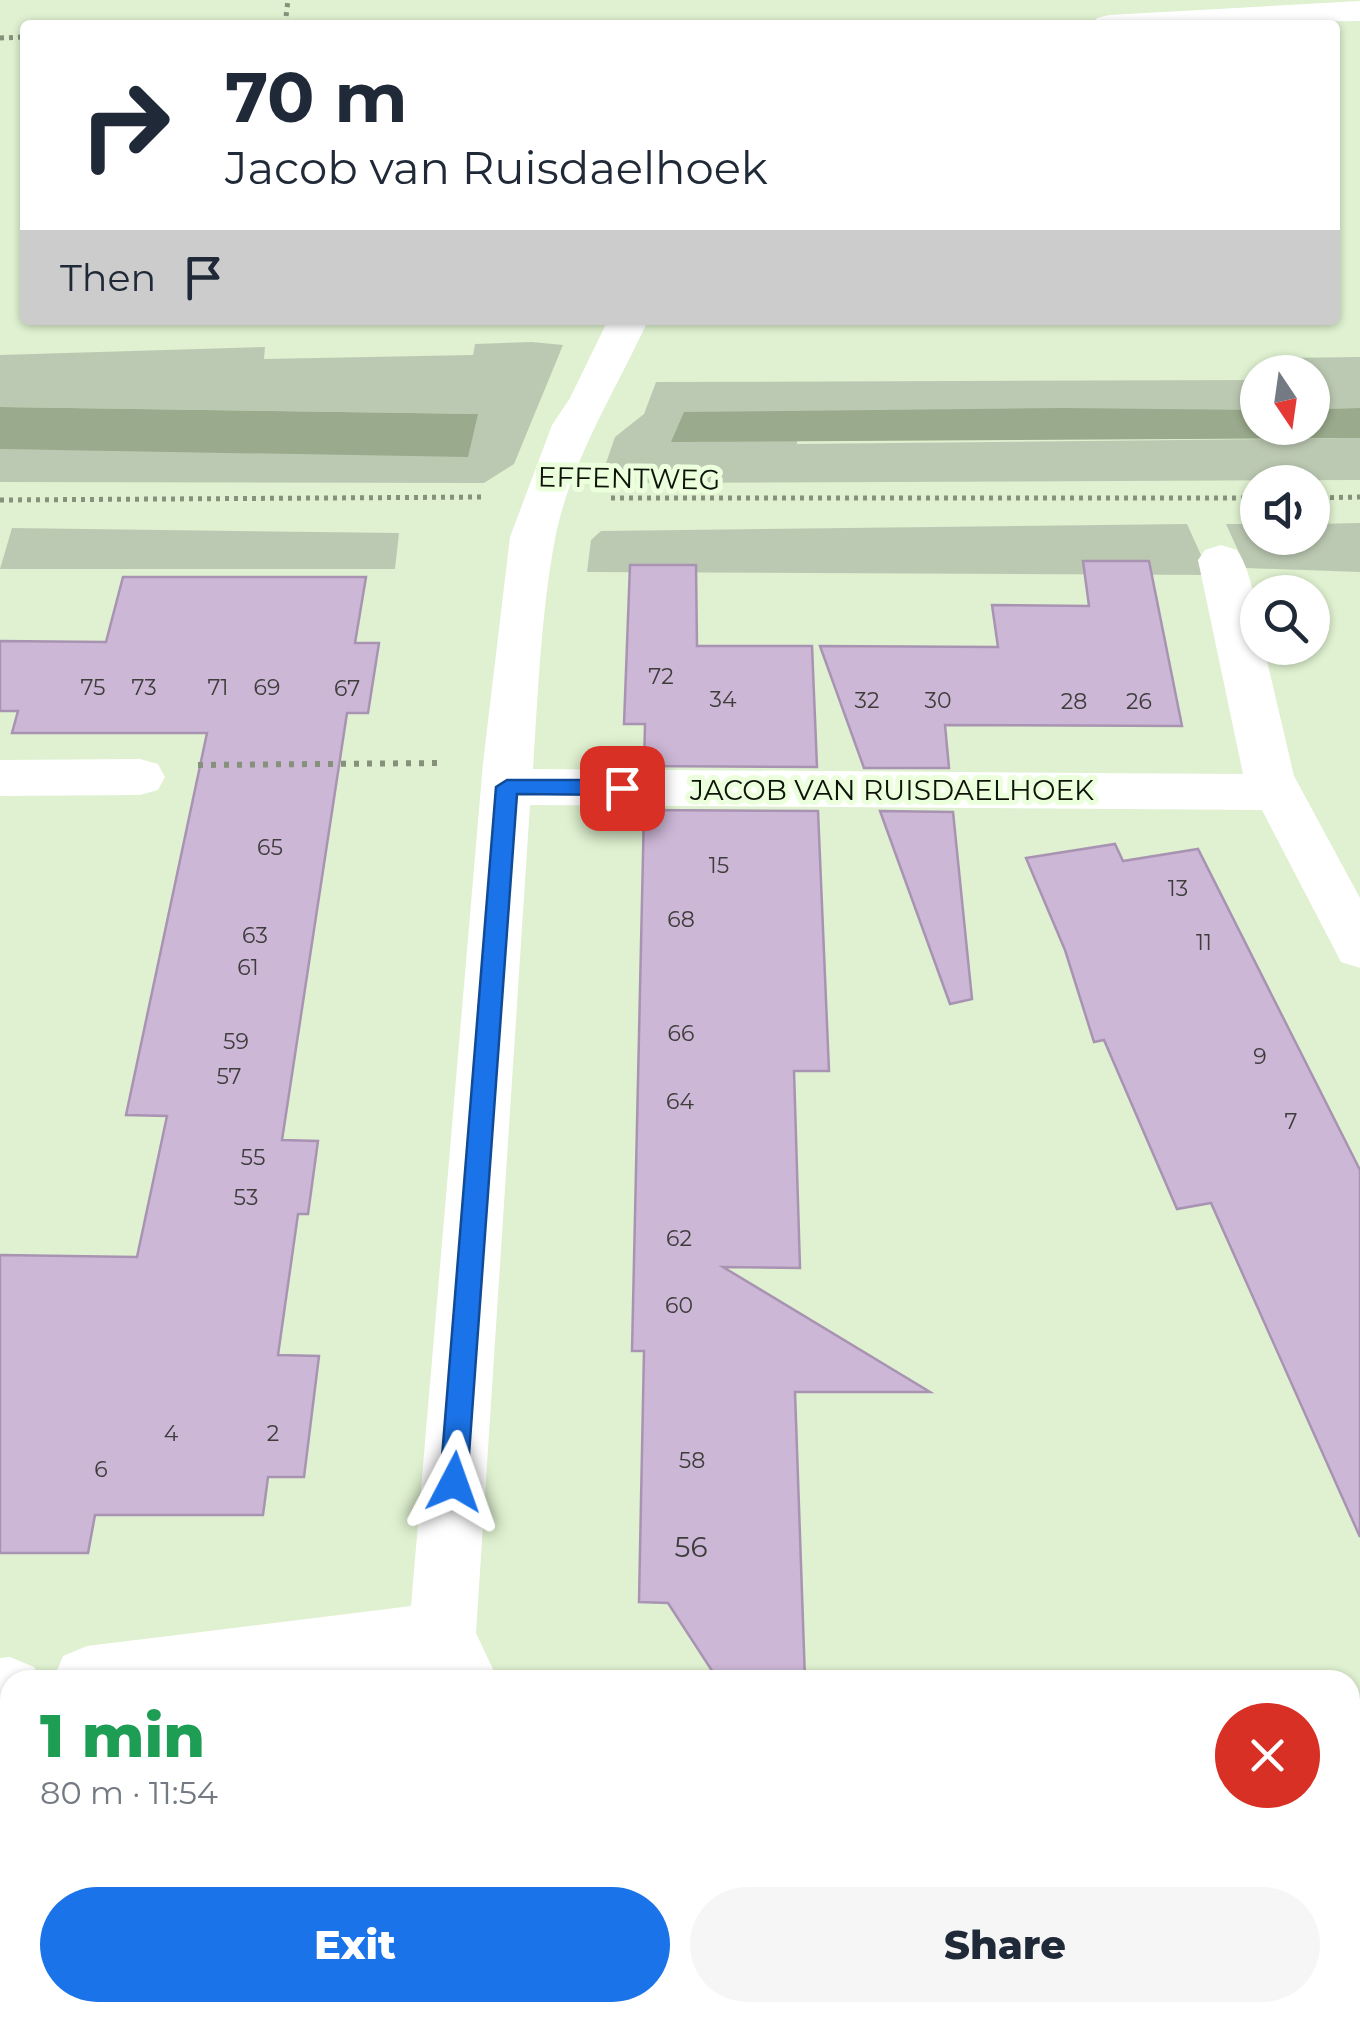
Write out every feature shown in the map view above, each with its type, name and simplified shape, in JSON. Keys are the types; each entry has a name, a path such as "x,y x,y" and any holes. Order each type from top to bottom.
{"street":[{"path":"1156,20 1280,7 1360,12"},
{"path":"158,1670 300,1650 453,1658 508,775 533,536 573,425 591,399 626,325"},
{"path":"1222,560 1277,792 1360,948"},
{"name":"JACOB VAN RUISDAELHOEK","path":"508,775 1277,792"},
{"path":"0,778 140,777"}],"path":[{"name":"EFFENTWEG","path":"1,502 545,497 708,501 1240,498"},
{"path":"1330,498 1360,498"},
{"path":"140,777 162,766 508,775"}],"shaded area":[{"path":"475,344 563,345 514,464 484,483 0,482 0,449 374,452 477,414 0,407 0,355 265,347 264,359 473,355"},
{"path":"1330,357 1360,357 1360,408 1330,409"},
{"path":"1240,380 1240,410 798,412 797,444 1240,439 1240,445 1330,445 1330,438 1360,438 1360,480 1330,480 1330,465 1240,465 1240,480 621,483 605,466 615,437 644,414 656,382"},
{"path":"0,407 478,414 468,457 0,449"},
{"path":"1360,408 1360,438 1330,438 1330,409"},
{"path":"1240,410 1240,439 671,442 684,412"},
{"path":"1360,523 1360,572 1246,568 1240,555 1330,555 1330,524"},
{"path":"1187,524 1210,575 587,572 591,540 601,531"},
{"path":"1226,524 1240,524 1240,555"},
{"path":"12,528 399,533 395,569 0,569"}],"building":[{"path":"1083,561 1149,561 1182,726 945,725 949,768 864,768 820,646 998,647 992,605 1089,606"},
{"path":"630,565 696,565 697,646 812,646 817,767 644,766 645,724 624,724"},
{"path":"123,577 366,577 355,643 379,643 368,713 347,713 282,1140 318,1141 308,1214 298,1214 278,1355 319,1356 304,1477 268,1477 263,1515 95,1515 88,1553 0,1553 0,1255 137,1257 167,1116 126,1115 207,733 12,733 18,711 0,711 0,641 106,642"},
{"path":"644,810 818,811 829,1071 794,1071 800,1268 723,1267 930,1392 795,1392 805,1670 712,1670 668,1603 639,1602 644,1351 632,1351"},
{"path":"880,811 953,812 972,999 950,1004"},
{"path":"1115,844 1123,861 1198,849 1360,1170 1360,1537 1211,1203 1177,1209 1104,1040 1094,1042 1065,950 1026,858"}],"route":[{"path":"454,1482 507,787 622,788"}]}
